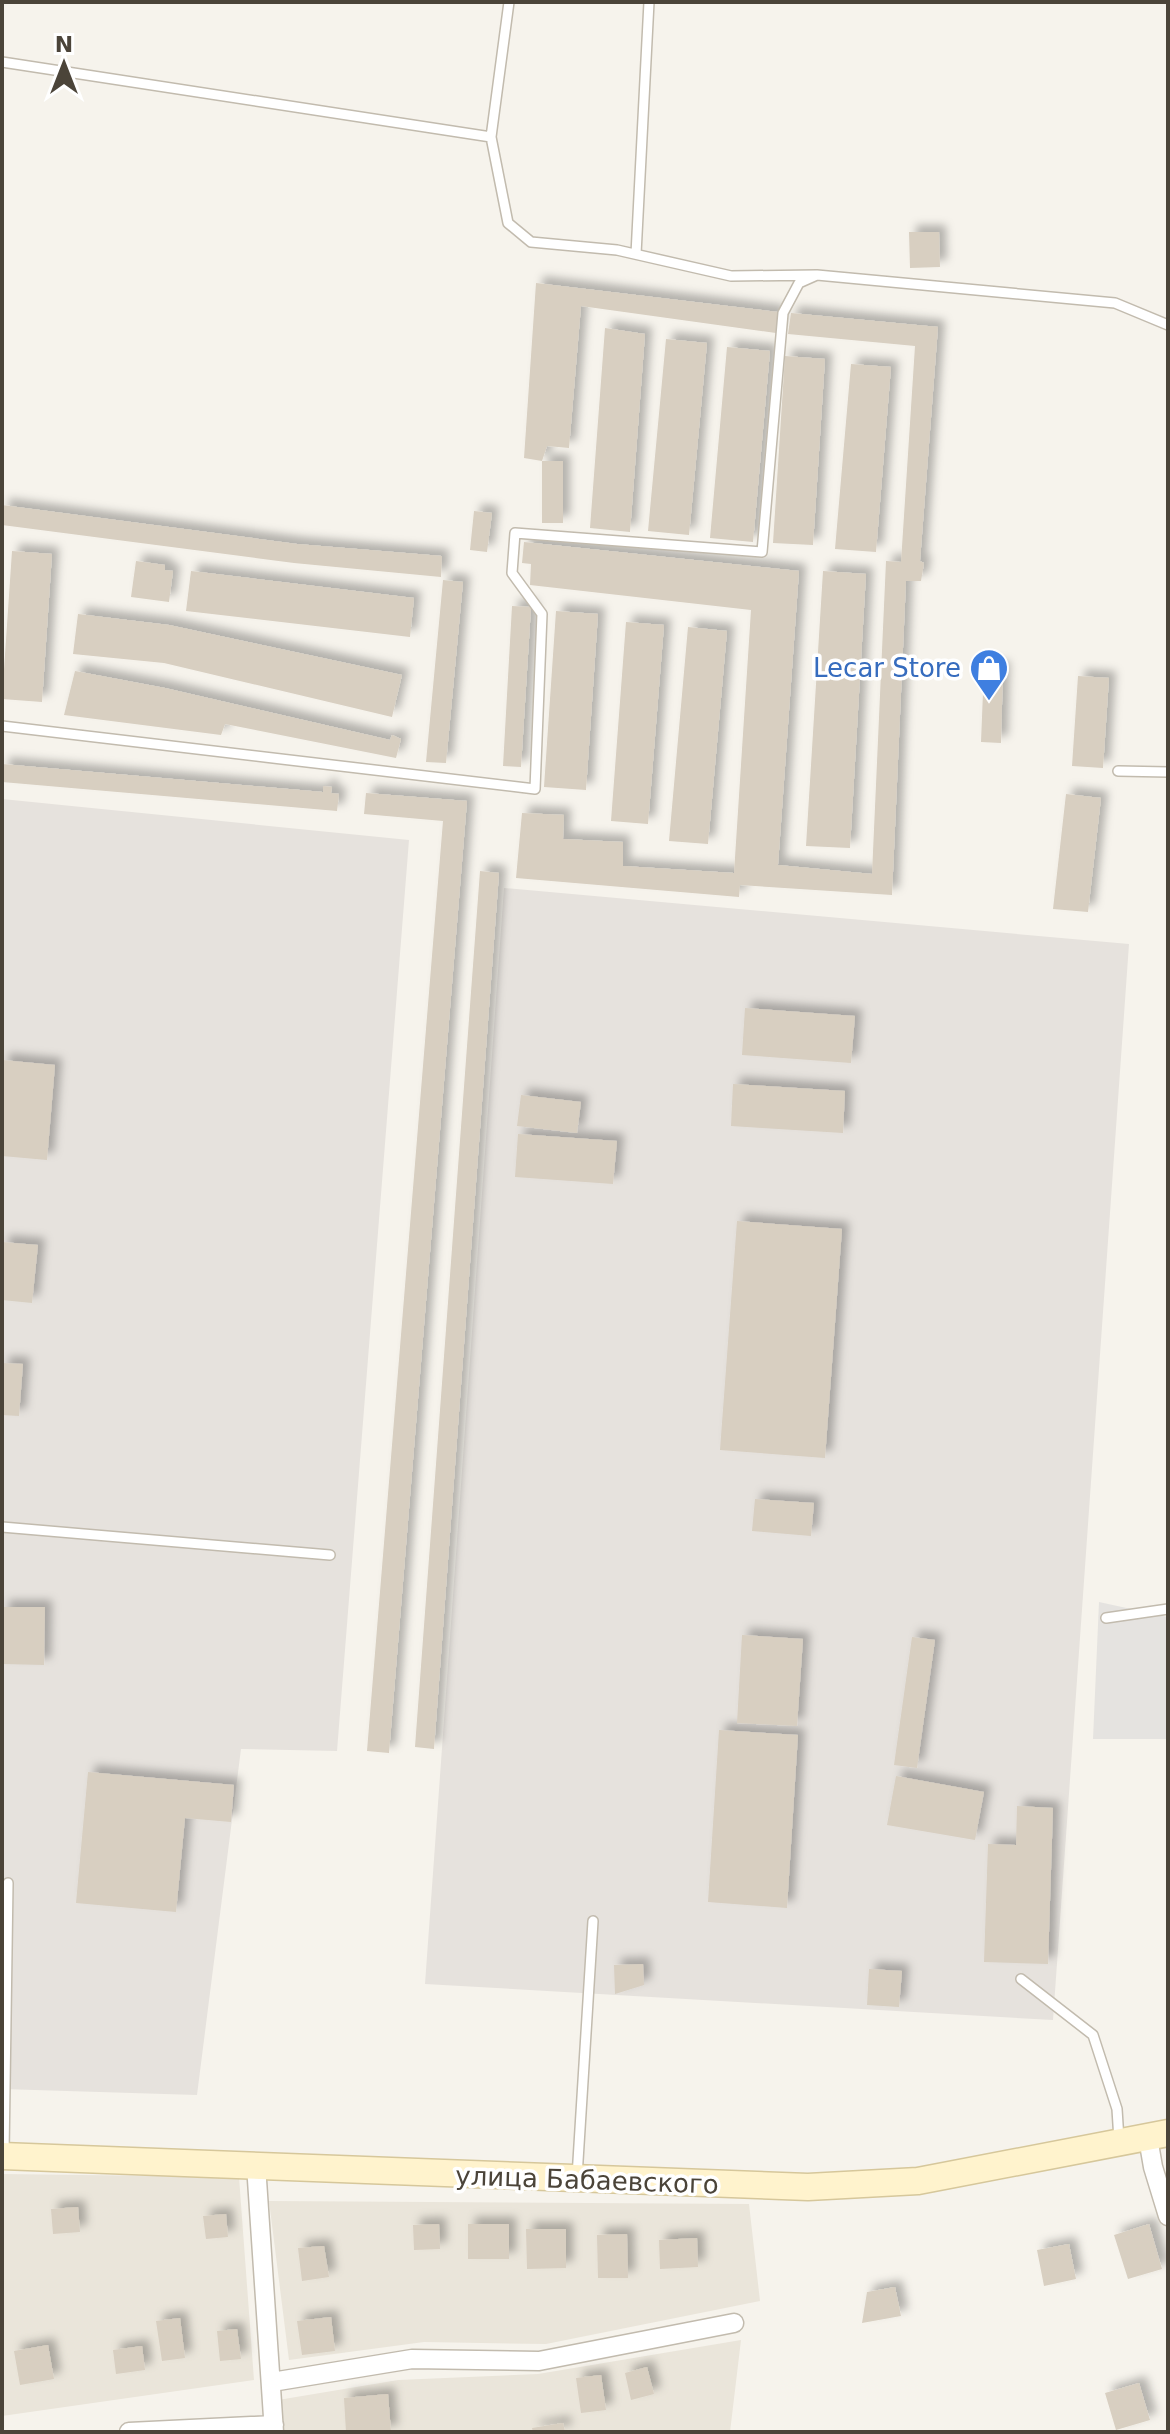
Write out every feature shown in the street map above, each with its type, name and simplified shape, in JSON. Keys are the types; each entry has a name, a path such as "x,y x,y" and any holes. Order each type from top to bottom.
{"main road":[{"name":"улица Бабаевского","path":"3,2156 808,2187 918,2181 1158,2136"}],"street":[{"path":"1158,2136 1168,2216"},
{"path":"129,2432 274,2429 256,2165"},
{"path":"272,2382 412,2359 539,2361 734,2323"}],"lane":[{"path":"509,2 491,137 508,223 531,242 636,254 731,276 817,275 1115,303 1168,325"},
{"path":"636,254 649,2"},
{"path":"2,62 491,137"},
{"path":"2,726 535,789 542,614 512,573 515,533 762,552 783,313 799,283 817,275"},
{"path":"1118,771 1168,772"},
{"path":"2,1527 330,1555"},
{"path":"1106,1618 1168,1609"},
{"path":"3,2156 8,1883"},
{"path":"576,2180 593,1921"},
{"path":"1021,1979 1093,2035 1117,2109 1120,2143"}],"shaded area":[{"path":"2,799 409,840 337,1751 241,1749 197,2095 2,2089"},
{"path":"504,888 1129,944 1053,2020 425,1984"},
{"path":"1099,1602 1168,1617 1168,1739 1093,1739"},
{"path":"2,2174 239,2177 254,2380 2,2416"},
{"path":"269,2201 749,2204 760,2301 546,2344 424,2342 289,2360"},
{"path":"741,2340 730,2432 279,2432 278,2400 398,2380 538,2374"}],"building":[{"path":"909,232 939,232 940,267 910,268"},
{"path":"536,283 778,312 776,333 581,306 569,448 547,446 542,461 524,458"},
{"path":"791,313 938,327 920,561 924,563 921,581 906,581 892,895 740,885 739,897 516,878 522,813 564,815 563,839 623,842 623,866 734,873 751,610 530,585 531,564 522,563 524,542 799,571 778,865 872,874 886,561 901,562 915,346 788,334"},
{"path":"605,328 645,334 630,532 590,528"},
{"path":"666,339 707,343 689,535 648,531"},
{"path":"727,347 770,351 753,542 710,538"},
{"path":"785,356 825,359 813,545 773,543"},
{"path":"851,364 891,367 876,552 835,549"},
{"path":"542,461 563,461 563,523 542,523"},
{"path":"2,505 297,544 442,556 441,577 294,563 2,525"},
{"path":"474,511 492,513 487,552 470,550"},
{"path":"12,551 52,554 42,702 2,699"},
{"path":"136,561 165,565 165,570 173,571 169,602 131,597"},
{"path":"191,571 414,598 410,637 186,611"},
{"path":"823,571 866,574 850,848 806,846"},
{"path":"443,580 463,582 446,763 426,762"},
{"path":"512,606 531,607 521,767 503,766"},
{"path":"556,611 598,614 586,790 544,787"},
{"path":"78,614 169,625 402,675 392,717 164,663 73,654"},
{"path":"626,622 664,625 648,824 611,821"},
{"path":"688,627 727,631 708,844 669,841"},
{"path":"984,667 1003,668 1001,743 981,742"},
{"path":"75,671 165,688 390,740 392,735 401,739 396,758 225,724 221,735 64,715"},
{"path":"1078,676 1109,678 1103,768 1072,766"},
{"path":"2,764 323,792 323,786 332,787 331,793 339,794 337,811 2,782"},
{"path":"366,793 467,801 389,1753 367,1751 443,821 364,814"},
{"path":"1066,794 1101,798 1088,912 1053,909"},
{"path":"480,871 499,873 434,1749 415,1747"},
{"path":"745,1008 855,1016 851,1063 742,1055"},
{"path":"2,1060 55,1065 47,1160 2,1156"},
{"path":"733,1084 845,1091 843,1133 731,1126"},
{"path":"521,1095 581,1102 577,1133 517,1126"},
{"path":"518,1134 617,1141 613,1184 515,1177"},
{"path":"737,1221 842,1229 825,1458 720,1450"},
{"path":"2,1242 38,1245 32,1303 2,1300"},
{"path":"2,1363 23,1364 19,1416 2,1415"},
{"path":"755,1499 814,1503 811,1536 752,1531"},
{"path":"2,1607 45,1607 44,1665 2,1664"},
{"path":"742,1635 803,1639 797,1726 737,1723"},
{"path":"912,1637 935,1640 917,1768 894,1765"},
{"path":"719,1730 798,1735 787,1908 708,1902"},
{"path":"88,1772 234,1785 231,1822 185,1818 176,1912 76,1903"},
{"path":"896,1776 984,1792 975,1840 887,1825"},
{"path":"1017,1806 1053,1808 1048,1964 984,1962 988,1844 1016,1845"},
{"path":"643,1964 644,1985 615,1994 614,1965"},
{"path":"869,1969 902,1971 899,2007 867,2005"},
{"path":"78,2207 80,2232 53,2234 51,2209"},
{"path":"226,2214 228,2237 206,2239 203,2216"},
{"path":"439,2224 440,2249 414,2250 413,2225"},
{"path":"468,2224 509,2224 509,2259 468,2259"},
{"path":"1149,2224 1162,2269 1128,2279 1114,2235"},
{"path":"526,2229 566,2229 566,2268 527,2269"},
{"path":"627,2234 628,2278 598,2278 597,2235"},
{"path":"697,2238 698,2267 660,2269 659,2240"},
{"path":"1069,2244 1076,2279 1044,2286 1037,2250"},
{"path":"324,2246 329,2277 302,2281 298,2248"},
{"path":"895,2287 901,2316 862,2323 867,2292"},
{"path":"331,2317 335,2351 302,2355 297,2321"},
{"path":"180,2318 185,2358 162,2361 156,2321"},
{"path":"237,2329 241,2359 220,2361 217,2331"},
{"path":"48,2345 54,2379 20,2385 14,2351"},
{"path":"142,2346 145,2370 116,2374 113,2350"},
{"path":"647,2367 654,2394 631,2400 625,2373"},
{"path":"601,2375 606,2410 581,2413 576,2378"},
{"path":"1139,2383 1150,2420 1116,2430 1105,2393"},
{"path":"388,2394 391,2432 346,2432 344,2398"},
{"path":"563,2423 565,2432 533,2432 532,2428"}],"place":[{"name":"Lecar Store","path":"989,702"}]}
